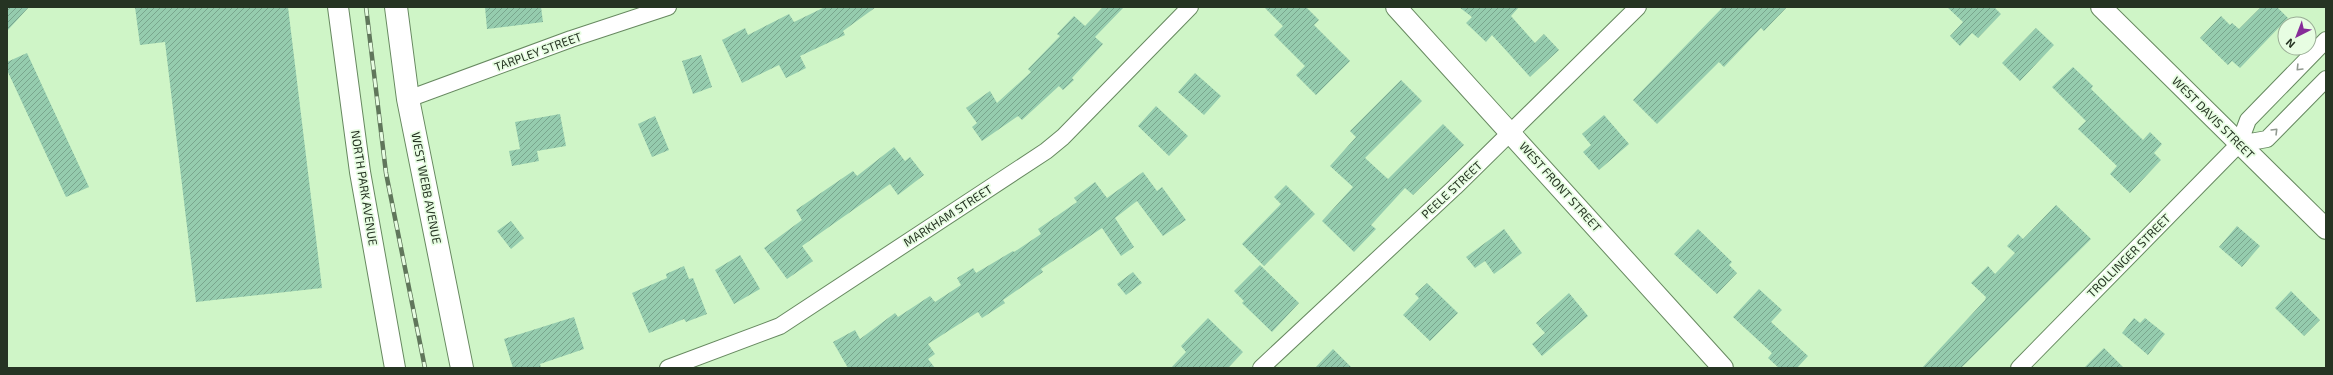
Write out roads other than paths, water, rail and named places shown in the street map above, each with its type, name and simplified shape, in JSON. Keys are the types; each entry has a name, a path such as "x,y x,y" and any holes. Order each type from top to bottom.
{"highway":[{"name":"WEST WEBB AVENUE","path":"396,7 408,99 462,368"}],"street":[{"name":"NORTH PARK AVENUE","path":"338,7 360,172 395,368"},
{"name":"TARPLEY STREET","path":"408,99 571,39 668,7"},
{"name":"MARKHAM STREET","path":"668,368 780,326 1040,155 1063,136 1190,7"},
{"name":"WEST FRONT STREET","path":"1396,7 1724,368"},
{"name":"PEELE STREET","path":"1261,368 1511,134 1638,7"},
{"name":"WEST DAVIS STREET","path":"2101,7 2326,228"},
{"path":"2239,144 2248,120 2326,40"},
{"path":"2239,144 2267,139 2326,80"},
{"name":"TROLLINGER STREET","path":"2018,368 2239,144"}],"railway":[{"path":"366,7 386,173 425,368"}]}
